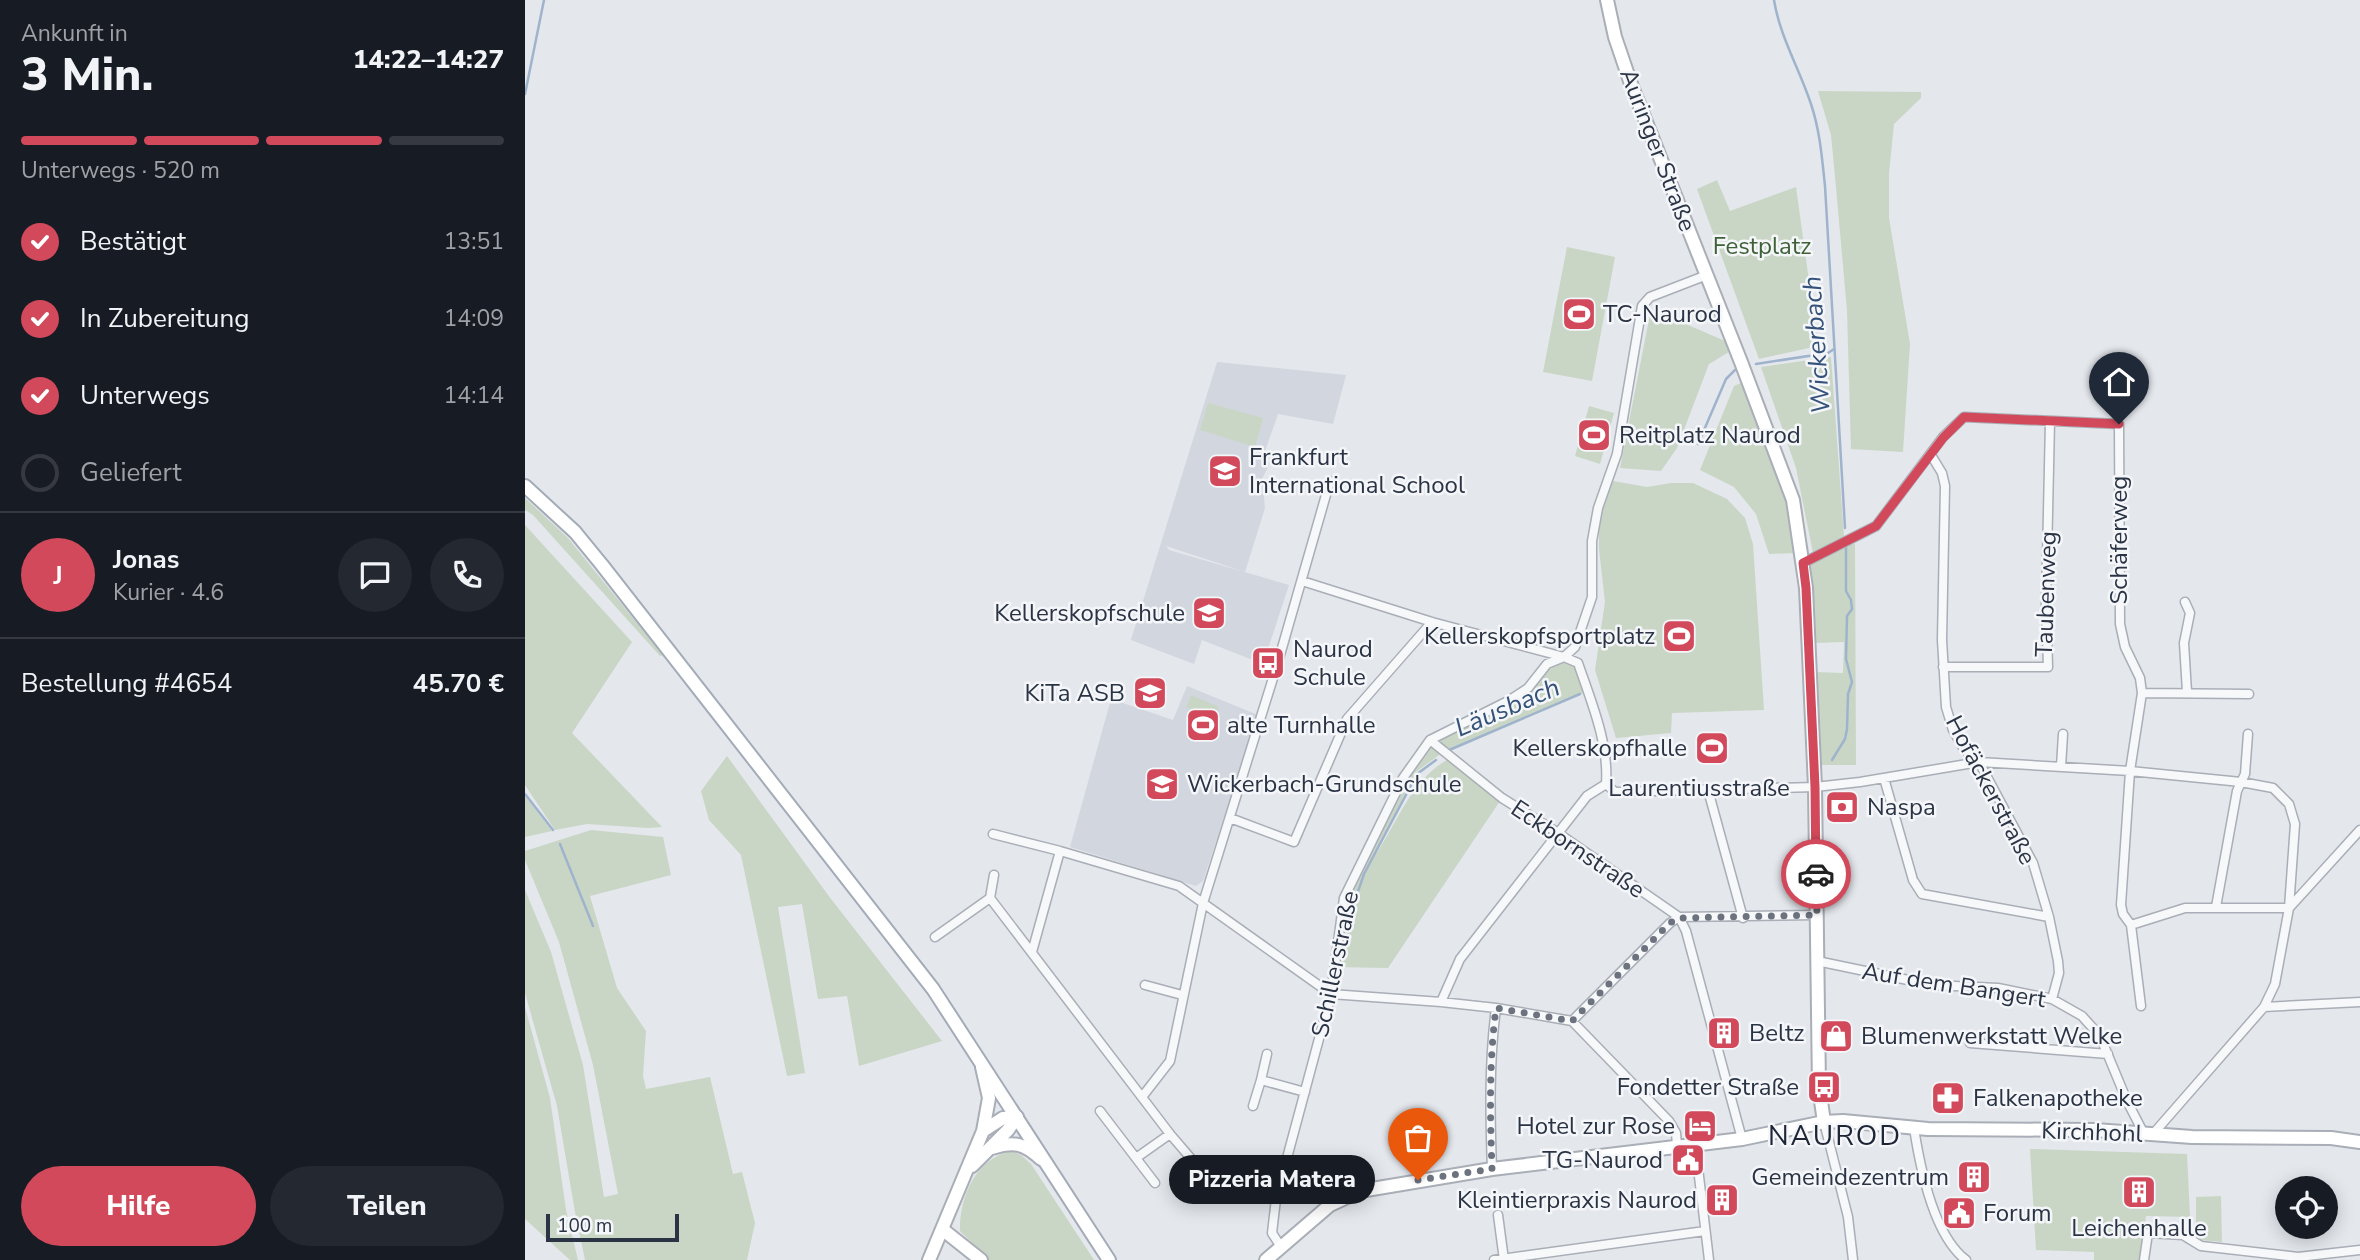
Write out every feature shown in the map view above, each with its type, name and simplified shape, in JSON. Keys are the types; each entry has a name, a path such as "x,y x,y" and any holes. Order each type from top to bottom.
{"street":[{"name":"Auringer Straße","path":"1607,0 1615,37 1631,83 1793,500 1806,588 1815,787 1819,1087 1824,1122"},
{"name":"Schillerstraße","path":"1281,1247 1272,1233 1276,1199 1331,994 1344,898 1403,778 1430,740 1508,701 1528,688 1547,664 1564,657 1575,647 1592,597 1592,541 1598,508 1617,454 1642,306 1650,297 1707,275"},
{"name":"Schäferweg","path":"1803,563 1876,526 1943,438 1964,417 2119,424 2120,624 2125,647 2140,678 2142,693 2130,771 2121,905 2123,914 2131,925 2141,1006"},
{"name":"Taubenweg","path":"1943,667 2048,667 2046,604 2050,421"},
{"name":"Hofäckerstraße","path":"1931,455 1945,486 1942,635 1946,707 1953,730 1964,749 1979,762 2033,863 2049,917 2059,973 2052,999"},
{"path":"1142,1097 1170,1061 1203,903 1303,581 1329,481"},
{"path":"525,486 575,532 602,565 940,998 1109,1260"},
{"path":"1303,581 1578,663 1597,719 1607,771 1606,784"},
{"path":"2185,603 2190,613 2184,643 2187,692"},
{"path":"1230,818 1294,842 1347,719 1431,621"},
{"path":"2142,693 2249,694"},
{"path":"2061,767 2063,734"},
{"path":"2216,907 2241,782 2245,774 2248,734"},
{"name":"Eckbornstraße","path":"1430,740 1502,797 1679,918"},
{"name":"Laurentiusstraße","path":"1441,1002 1460,959 1587,796 1606,784 1615,792 1815,787 1979,762 2130,771 2241,782 2273,788 2289,804 2295,824 2289,908 2275,984 2264,1007 2148,1134"},
{"path":"1884,778 1913,880 1922,894 2049,917"},
{"path":"1708,790 1743,918"},
{"path":"2131,925 2185,908 2289,908 2360,830"},
{"path":"993,834 1060,850 1179,886 1331,994 1496,1008 1572,1021 1674,1127 1677,1146"},
{"path":"1033,952 1060,850"},
{"path":"935,937 990,898 994,875"},
{"path":"990,898 1170,1134 1206,1176 1276,1199"},
{"path":"1572,1021 1670,923 1679,918 1817,915"},
{"path":"1679,918 1686,931 1742,1139"},
{"name":"Auf dem Bangert","path":"1818,961 1932,985 1999,988 2052,999 2081,1016 2101,1035 2127,1101 2148,1134"},
{"path":"1145,985 1182,995"},
{"path":"2264,1007 2360,1002"},
{"path":"1492,1169 1491,1045 1496,1008"},
{"name":"Auf dem Bangert","path":"1970,1043 2108,1054"},
{"path":"1253,1106 1267,1054"},
{"path":"929,1260 983,1131 989,1098 978,1057"},
{"path":"1261,1080 1305,1092"},
{"path":"1100,1111 1155,1183"},
{"path":"983,1131 1003,1118 1017,1117"},
{"path":"964,1177 1017,1117"},
{"name":"Kirchhohl","path":"1824,1122 1843,1121 1914,1128 2095,1130 2192,1137 2331,1138 2360,1142"},
{"path":"1267,1260 1330,1205 1348,1195 1393,1184 1492,1169 1742,1139 1824,1122 1847,1217 1853,1260"},
{"path":"1914,1128 1929,1192 1944,1235 1966,1260"},
{"path":"1136,1158 1170,1134"},
{"path":"988,1149 1018,1143 1033,1152 1052,1172"},
{"path":"1695,1143 1709,1260"},
{"path":"1498,1215 1501,1260 1705,1231"},
{"path":"942,1229 981,1260"},
{"path":"2144,1260 2148,1233 2182,1235 2201,1246 2298,1258 2360,1250"}],"shaded area":[{"name":"Frankfurt International School","path":"1217,362 1346,375 1333,424 1278,414 1263,457 1270,463 1262,479 1265,508 1245,572 1166,546 1169,550 1289,585 1263,664 1202,640 1194,664 1131,640"},
{"name":"Wickerbach-Grundschule","path":"1187,686 1258,715 1203,881 1196,886 1070,847 1111,699 1173,720"}],"green space":[{"path":"1818,91 1921,92 1921,98 1894,124 1889,173 1889,218 1910,344 1903,452 1851,449 1847,311 1836,187 1831,135"},
{"name":"Festplatz","path":"1717,180 1730,211 1796,187 1818,346 1759,359 1697,189"},
{"name":"TC-Naurod","path":"1567,247 1615,257 1592,381 1543,372"},
{"path":"1651,309 1725,341 1729,352 1709,364 1677,448 1661,471 1620,468"},
{"path":"1831,357 1844,536 1813,553 1796,468 1761,367"},
{"path":"1741,383 1787,499 1797,553 1769,554 1756,514 1734,487 1700,470 1734,386"},
{"path":"1208,403 1263,418 1255,447 1200,430"},
{"name":"Reitplatz Naurod","path":"1589,406 1614,413 1600,464 1575,456"},
{"name":"Kellerskopfsportplatz","path":"1613,481 1647,487 1693,483 1727,499 1745,518 1753,544 1764,710 1672,713 1671,733 1616,738 1595,670 1605,602 1599,526"},
{"path":"525,498 568,538 663,655 660,656 533,515 525,510"},
{"path":"525,525 632,642 572,733 662,827 587,824 555,830 525,785"},
{"path":"1855,544 1856,765 1821,765 1815,672 1843,673 1844,642 1815,643 1808,564 1844,545"},
{"path":"1564,657 1578,663 1588,691 1443,752 1416,772 1371,861 1415,790 1437,767 1451,758 1502,798 1388,968 1334,967 1344,898 1403,778 1430,740 1528,687 1547,664"},
{"path":"1191,695 1219,707 1214,719 1186,707"},
{"path":"727,756 831,899 942,1041 859,1066 847,996 818,999 802,904 778,907 805,1073 787,1076 741,855 709,820 701,791"},
{"path":"525,796 552,831 525,837"},
{"path":"591,830 663,837 671,875 590,896 617,988 646,1031 643,1076 646,1089 710,1077 733,1174 742,1172 755,1223 747,1260 585,1260 557,1106 525,993 525,890 551,952 583,1065 604,1197 618,1194 593,1065 559,942 525,860 525,851"},
{"path":"525,1007 550,1098 566,1210 578,1260 570,1260 525,1219"},
{"path":"2030,1149 2187,1154 2190,1217 2146,1216 2140,1260 2094,1260 2094,1252 2036,1250"},
{"path":"1011,1151 1031,1164 1094,1260 989,1260 960,1231 966,1193 972,1181 988,1162"},
{"path":"2221,1196 2222,1242 2200,1240 2196,1234 2196,1197"}],"waterway":[{"path":"525,94 544,0"},
{"name":"Wickerbach","path":"1774,0 1785,40 1811,104 1820,145 1825,186 1845,528"},
{"name":"Läusbach","path":"1756,364 1828,353 1834,349"},
{"name":"Läusbach","path":"1698,444 1726,379 1735,370"},
{"name":"Wickerbach","path":"1832,760 1845,739 1848,694 1852,682 1846,659 1847,616 1852,609 1846,591 1846,548"},
{"name":"Läusbach","path":"1447,751 1580,694"},
{"name":"Läusbach","path":"1352,925 1353,906 1364,874 1417,774 1436,760"},
{"path":"525,794 553,830"},
{"path":"560,844 593,926"}],"way so far":[{"path":"1418,1180 1492,1169 1491,1045 1496,1008 1572,1021 1670,923 1679,918 1817,915 1816,874"}],"place":[{"name":"TC-Naurod","path":"1579,314"},
{"name":"Reitplatz Naurod","path":"1594,435"},
{"name":"Frankfurt International School","path":"1225,471"},
{"name":"Kellerskopfschule","path":"1209,613"},
{"name":"Kellerskopfsportplatz","path":"1679,636"},
{"name":"Naurod Schule","path":"1268,663"},
{"name":"KiTa ASB","path":"1150,693"},
{"name":"alte Turnhalle","path":"1203,725"},
{"name":"Kellerskopfhalle","path":"1712,748"},
{"name":"Wickerbach-Grundschule","path":"1162,784"},
{"name":"Naspa","path":"1842,807"},
{"name":"Beltz","path":"1724,1033"},
{"name":"Blumenwerkstatt Welke","path":"1836,1036"},
{"name":"Fondetter Straße","path":"1824,1087"},
{"name":"Falkenapotheke","path":"1948,1098"},
{"name":"Hotel zur Rose","path":"1700,1126"},
{"name":"TG-Naurod","path":"1688,1160"},
{"name":"Gemeindezentrum","path":"1974,1177"},
{"name":"Pizzeria Matera","path":"1418,1180"},
{"name":"Leichenhalle","path":"2139,1192"},
{"name":"Kleintierpraxis Naurod","path":"1722,1200"},
{"name":"Forum","path":"1959,1213"}],"district":[{"name":"NAUROD","path":"1835,1135"}],"route":[{"path":"1816,874 1815,787 1803,563 1876,526 1943,438 1964,417 2119,424"}]}
